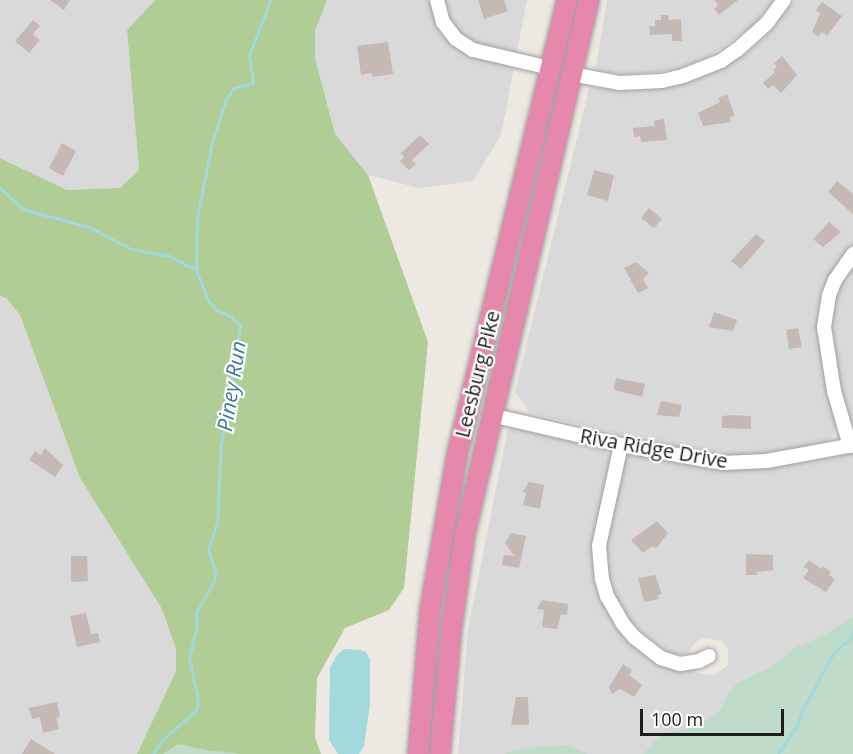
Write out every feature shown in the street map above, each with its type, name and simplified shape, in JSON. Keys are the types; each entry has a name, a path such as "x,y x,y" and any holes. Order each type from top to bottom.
{"highway":[{"name":"Leesburg Pike","path":"418,754 426,650 442,534 457,455 567,0"},
{"path":"571,74 565,64 563,52 576,0"},
{"name":"Leesburg Pike","path":"440,754 459,567 491,415 589,0"}],"street":[{"path":"437,0 443,22 456,39 473,50 550,68"},
{"path":"571,74 620,83 662,81 683,76 721,61 737,50 767,23 784,0"},
{"path":"851,445 834,391 824,327 829,295 835,280 853,255"},
{"name":"Riva Ridge Drive","path":"491,415 621,445 707,461 745,463 851,445"},
{"path":"621,445 599,546 602,579 607,596 614,611 634,637 661,658 680,664 699,661 709,656"}],"shaded area":[{"path":"0,0 155,0 127,30 139,170 120,188 67,190 0,158"},
{"path":"327,0 527,0 501,135 473,181 419,188 368,175 335,134 315,58 314,31"},
{"path":"607,0 774,0 753,26 708,57 680,68 652,73 623,74 603,72 596,67"},
{"path":"795,0 853,0 853,245 822,300 836,428 832,437 821,446 736,457 695,452 530,413 515,392 589,89 600,87 631,91 655,89 700,78 740,57 765,38"},
{"path":"853,261 853,425 847,416 831,339 831,309 837,287"},
{"path":"0,295 7,299 20,315 80,478 163,609 176,649 176,671 137,754 0,754"},
{"path":"508,429 517,429 601,448 608,453 611,459 598,527 606,601 675,666 702,674 715,675 728,665 728,649 722,641 705,638 697,641 686,654 670,654 633,625 611,589 605,551 623,461 633,452 752,468 777,467 853,451 853,754 458,754 468,629"}],"green space":[{"path":"155,0 327,0 315,31 315,58 335,134 368,175 428,342 404,588 389,610 345,628 317,678 315,737 321,754 137,754 176,671 176,649 162,609 80,478 20,315 7,299 0,295 0,158 67,190 120,188 139,170 127,30"},
{"path":"853,616 853,754 643,754 662,734 688,728 711,718 720,711 737,683 773,666 796,647 821,637"},
{"path":"178,744 206,750 242,754 163,754"},
{"path":"568,745 588,754 504,754 526,748"}],"water":[{"path":"344,649 366,652 370,660 370,705 364,746 359,754 338,754 329,740 330,667 337,655"}],"building":[{"path":"50,0 70,0 64,10"},
{"path":"478,0 504,0 508,11 484,19"},
{"path":"714,0 738,0 719,15 714,9 718,5"},
{"path":"822,2 842,16 827,36 822,32 818,37 812,32 820,14 816,10"},
{"path":"661,15 668,15 669,20 681,19 682,41 672,41 672,34 650,35 649,26 655,26 655,20 661,20"},
{"path":"33,20 40,26 33,34 40,40 29,53 15,41"},
{"path":"388,42 393,74 372,77 372,73 361,75 357,46"},
{"path":"782,56 797,75 781,93 773,85 768,89 763,83 775,72 773,70 777,67 774,63"},
{"path":"727,94 735,116 730,117 731,122 703,126 698,113 720,102 718,98"},
{"path":"664,119 667,140 641,142 640,136 634,137 633,128 655,126 654,121"},
{"path":"420,135 429,144 412,160 416,164 409,170 400,161 404,157 401,153"},
{"path":"62,143 76,151 63,176 49,168"},
{"path":"594,170 614,175 608,201 587,195"},
{"path":"837,181 853,194 853,214 828,192"},
{"path":"649,208 662,219 654,228 641,218"},
{"path":"829,222 841,232 823,247 813,239"},
{"path":"756,234 765,241 741,269 731,261"},
{"path":"636,262 649,273 643,279 648,288 638,293 624,268"},
{"path":"714,312 737,320 733,331 709,327"},
{"path":"798,328 802,347 789,349 786,330"},
{"path":"616,378 645,384 642,397 614,390"},
{"path":"661,401 682,405 679,417 657,415"},
{"path":"722,416 751,416 751,429 722,428"},
{"path":"45,448 63,465 55,477 29,460 35,451 41,455"},
{"path":"529,482 544,485 540,509 523,505 526,493 523,492"},
{"path":"657,521 668,533 656,549 653,546 643,553 631,540"},
{"path":"511,533 526,536 519,568 502,565 504,555 514,556 505,543"},
{"path":"746,554 773,555 773,570 757,572 757,575 746,575"},
{"path":"71,556 87,556 88,581 71,582"},
{"path":"809,560 821,569 823,566 831,572 829,575 835,579 826,592 803,578 809,570 804,567"},
{"path":"655,575 662,594 658,595 659,599 644,602 638,578"},
{"path":"542,600 568,604 567,615 561,614 557,629 542,627 544,610 537,609"},
{"path":"86,613 91,634 98,633 100,642 77,647 70,616"},
{"path":"623,664 632,670 629,675 642,685 634,697 620,689 612,694 609,687"},
{"path":"516,697 528,697 529,725 511,725"},
{"path":"57,702 60,717 56,718 59,729 43,733 40,717 32,719 29,708"},
{"path":"31,739 55,754 22,754"}],"waterway":[{"name":"Piney Run","path":"153,754 161,741 196,710 198,700 189,658 197,627 196,613 214,581 215,571 208,550 217,523 221,445 240,326 230,316 216,310 208,300 196,270 197,218 211,147 225,101 233,88 253,83 249,56 270,0"},
{"path":"0,188 23,209 89,227 131,249 169,256 196,270"},
{"path":"778,754 797,725 803,709 834,652 850,639 853,629"}]}
